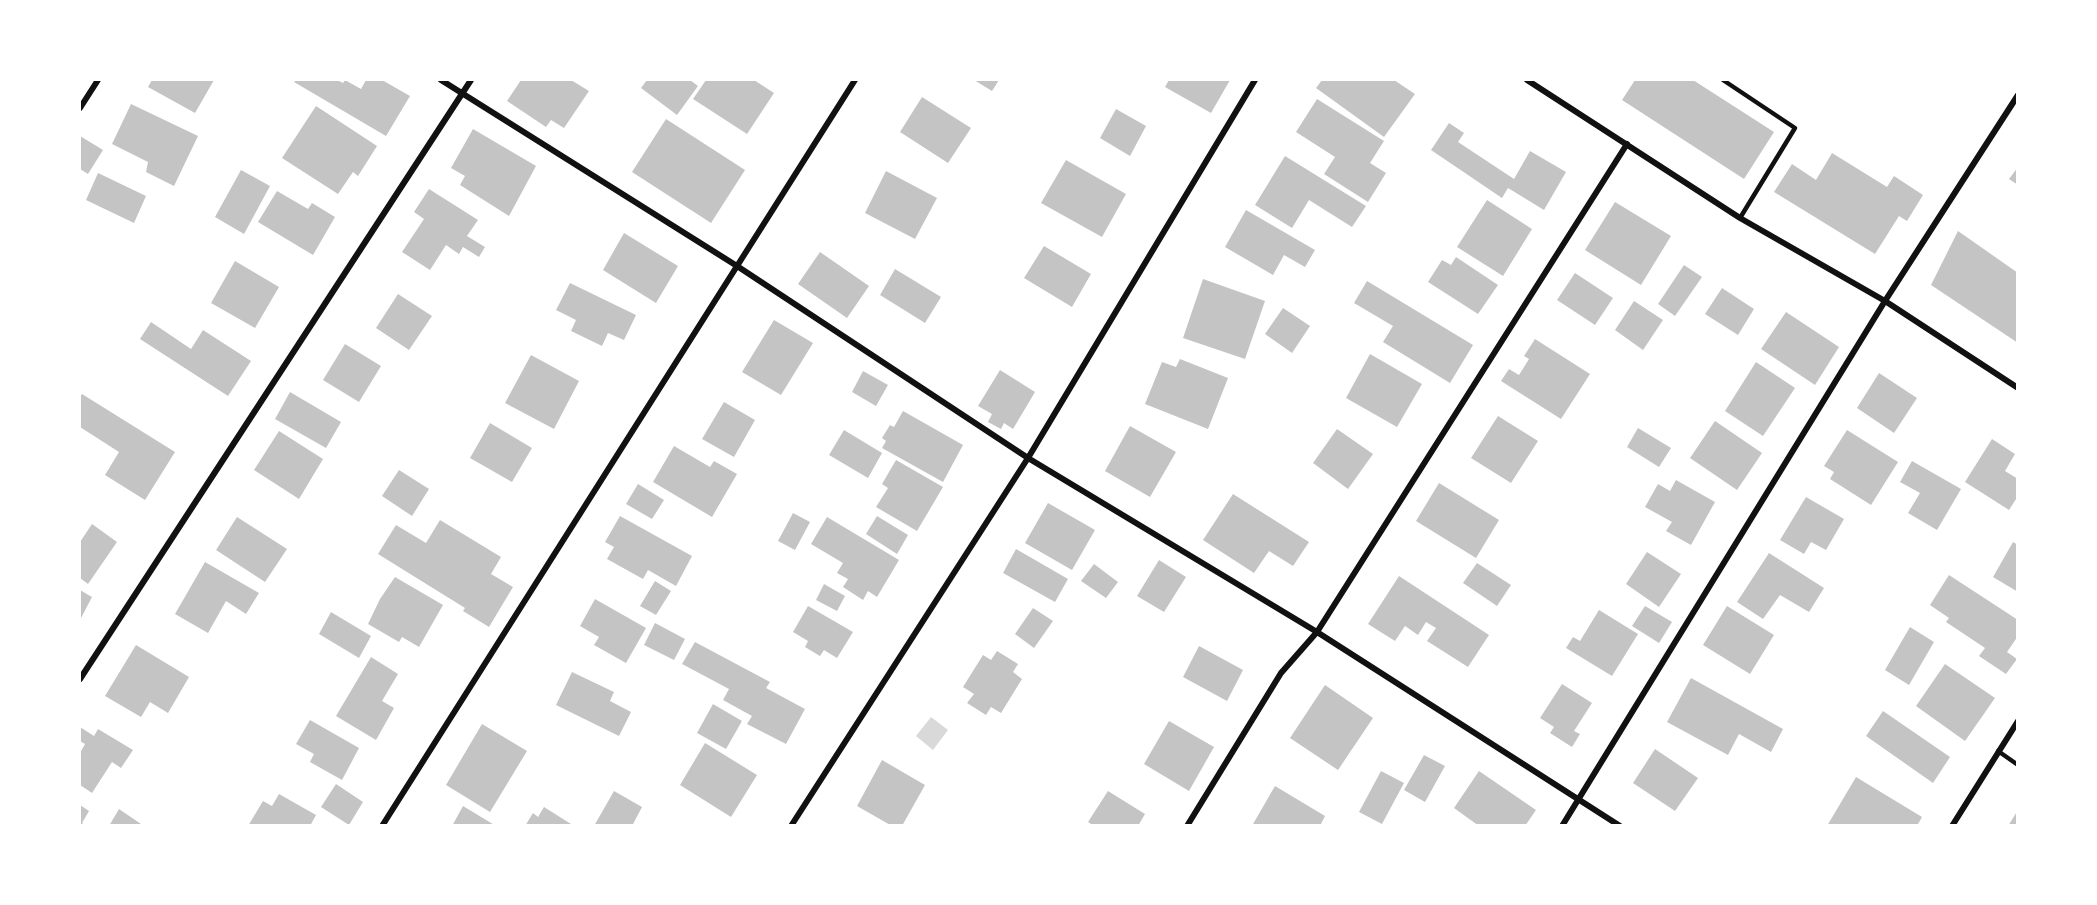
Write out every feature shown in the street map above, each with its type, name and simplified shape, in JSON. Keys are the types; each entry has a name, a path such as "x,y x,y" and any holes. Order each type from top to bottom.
{"street":[{"path":"80,108 98,80"},
{"path":"441,80 737,266 1028,458 1317,632 1620,825"},
{"path":"80,679 471,80"},
{"path":"382,825 855,80"},
{"path":"791,825 1028,458 1255,80"},
{"path":"1527,80 1740,218 1886,301 2018,388"},
{"path":"1562,825 1886,301 2018,95"},
{"path":"1187,825 1281,673 1317,632 1627,144"},
{"path":"1952,825 2018,721"}],"lane":[{"path":"1723,80 1795,128 1740,218"},
{"path":"1998,751 2018,765"}],"shaded area":[{"path":"931,717 948,730 933,750 916,736"}],"building":[{"path":"152,80 214,80 195,113 148,87"},
{"path":"296,80 337,80 343,83 345,80 361,89 366,80 382,80 410,96 386,136 294,82"},
{"path":"521,80 571,80 589,91 564,128 551,120 546,127 507,101"},
{"path":"647,80 690,80 698,86 677,115 641,88"},
{"path":"706,80 754,80 774,93 747,134 693,99"},
{"path":"974,80 999,80 992,91"},
{"path":"1169,80 1230,80 1211,113 1165,87"},
{"path":"1322,80 1394,80 1415,94 1384,137 1316,88"},
{"path":"1635,80 1693,80 1774,132 1744,179 1622,100"},
{"path":"922,97 971,128 948,163 900,132"},
{"path":"1317,99 1384,141 1370,163 1386,173 1368,202 1324,174 1335,157 1296,132"},
{"path":"131,104 198,136 174,186 146,172 148,162 112,144"},
{"path":"316,106 377,146 358,176 353,172 338,194 282,158"},
{"path":"1116,109 1146,126 1130,156 1100,138"},
{"path":"666,119 745,170 711,223 632,172"},
{"path":"1449,123 1464,133 1458,142 1514,179 1530,151 1566,172 1544,210 1508,188 1502,198 1431,150"},
{"path":"473,129 536,166 509,216 460,185 465,176 451,168"},
{"path":"80,136 103,150 88,174 80,169"},
{"path":"1832,153 1887,187 1894,176 1923,195 1907,221 1899,216 1875,254 1774,192 1792,164 1816,180"},
{"path":"1285,156 1366,206 1352,227 1309,200 1292,228 1255,205"},
{"path":"1066,160 1126,194 1102,237 1041,203"},
{"path":"2018,167 2018,185 2009,179"},
{"path":"241,170 270,186 244,234 215,217"},
{"path":"886,171 937,198 915,239 865,213"},
{"path":"98,173 146,196 134,223 86,200"},
{"path":"429,189 478,220 467,236 485,247 479,257 463,247 459,254 446,245 430,270 402,252 424,219 414,212"},
{"path":"277,191 308,209 312,203 335,217 313,255 258,222"},
{"path":"1487,200 1532,229 1503,276 1457,247"},
{"path":"1615,202 1671,236 1641,285 1585,250"},
{"path":"1246,210 1315,250 1305,267 1284,255 1273,275 1225,247"},
{"path":"1958,231 2018,273 2018,343 1931,285"},
{"path":"624,233 678,266 656,303 603,270"},
{"path":"1044,246 1091,274 1072,307 1024,278"},
{"path":"820,252 869,286 847,318 798,284"},
{"path":"1456,257 1498,285 1478,314 1428,282 1442,260 1451,265"},
{"path":"235,261 279,287 255,328 211,303"},
{"path":"1684,265 1702,277 1675,316 1658,304"},
{"path":"895,269 941,297 925,323 880,295"},
{"path":"1575,273 1613,298 1595,325 1557,300"},
{"path":"1203,279 1265,301 1245,359 1183,338"},
{"path":"1367,281 1473,345 1450,383 1383,342 1393,326 1354,303"},
{"path":"570,283 636,315 624,340 608,333 602,346 571,331 576,320 556,310"},
{"path":"1722,288 1754,309 1738,335 1705,314"},
{"path":"398,294 432,316 409,350 376,328"},
{"path":"1634,301 1663,320 1643,350 1615,330"},
{"path":"1283,308 1310,326 1292,353 1265,334"},
{"path":"1786,312 1839,347 1815,385 1761,349"},
{"path":"774,320 813,343 781,395 742,372"},
{"path":"151,322 191,349 203,330 251,361 228,396 140,339"},
{"path":"1535,339 1590,374 1561,419 1501,381 1509,369 1519,375 1529,359 1524,356"},
{"path":"345,344 381,366 359,402 323,380"},
{"path":"1370,354 1422,384 1397,427 1346,398"},
{"path":"531,355 579,381 554,429 505,403"},
{"path":"1180,359 1228,378 1208,429 1145,404 1162,362 1176,367"},
{"path":"1756,362 1795,388 1763,436 1725,411"},
{"path":"1000,370 1035,392 1013,429 1004,423 1001,429 988,422 992,414 978,406"},
{"path":"863,371 888,385 876,406 852,392"},
{"path":"1879,373 1917,398 1894,433 1857,408"},
{"path":"290,392 341,422 326,448 275,419"},
{"path":"82,394 175,452 145,500 105,475 119,452 80,427 80,397"},
{"path":"724,402 755,420 734,457 702,439"},
{"path":"903,411 963,445 943,482 882,448 886,441 882,438 890,425 894,427"},
{"path":"1498,416 1538,441 1511,483 1471,458"},
{"path":"1715,421 1762,453 1737,490 1690,458"},
{"path":"490,423 532,448 512,482 470,458"},
{"path":"1130,426 1176,452 1150,497 1105,471"},
{"path":"1638,428 1671,448 1659,467 1627,447"},
{"path":"1337,429 1373,454 1348,489 1313,463"},
{"path":"844,430 882,453 868,478 829,455"},
{"path":"1847,430 1898,462 1871,505 1830,479 1834,472 1824,466"},
{"path":"279,431 323,459 299,499 254,470"},
{"path":"1992,439 2015,454 2005,471 2018,479 2018,496 2009,510 1965,482"},
{"path":"674,446 710,467 714,461 737,474 712,517 653,482"},
{"path":"896,460 943,487 917,531 876,507 888,488 882,484"},
{"path":"1912,461 1961,489 1937,530 1908,513 1920,493 1900,482"},
{"path":"399,470 429,489 412,516 382,496"},
{"path":"1676,480 1715,502 1691,545 1666,531 1672,522 1645,507 1658,484 1670,491"},
{"path":"1439,483 1499,520 1476,558 1416,521"},
{"path":"638,484 664,500 652,519 626,504"},
{"path":"1233,494 1309,542 1293,566 1269,551 1254,573 1203,540"},
{"path":"1806,497 1844,519 1826,550 1811,542 1804,554 1780,540"},
{"path":"1048,503 1095,530 1072,570 1025,543"},
{"path":"793,513 810,522 795,550 778,541"},
{"path":"620,516 692,556 676,586 648,570 643,579 607,559 614,547 605,542"},
{"path":"877,516 908,535 897,554 866,534"},
{"path":"237,517 287,549 265,582 216,550"},
{"path":"827,517 899,560 877,597 868,591 863,600 843,587 848,579 837,573 843,563 811,544"},
{"path":"440,520 501,557 491,574 513,587 489,627 463,611 465,608 378,554 396,525 426,543"},
{"path":"92,524 117,542 88,584 80,578 80,542"},
{"path":"2013,542 2018,545 2018,592 1993,577"},
{"path":"1016,549 1068,579 1055,602 1003,573"},
{"path":"1647,552 1681,574 1659,607 1626,584"},
{"path":"1769,553 1824,588 1809,612 1780,595 1763,619 1737,602"},
{"path":"1159,560 1186,577 1164,612 1137,596"},
{"path":"205,562 259,593 246,614 226,601 208,633 175,614"},
{"path":"1477,563 1511,585 1497,606 1463,583"},
{"path":"1094,564 1118,582 1106,598 1081,581"},
{"path":"1949,575 2018,620 2018,636 2007,652 2017,659 2006,674 1979,656 1985,648 1946,622 1949,618 1930,605"},
{"path":"1399,576 1489,635 1468,667 1427,641 1436,628 1426,622 1418,635 1405,626 1395,641 1368,624"},
{"path":"395,577 443,605 419,647 402,637 399,642 368,624 380,599"},
{"path":"655,581 671,591 656,615 640,606"},
{"path":"824,584 845,596 837,611 816,600"},
{"path":"80,590 92,597 80,620"},
{"path":"595,599 646,628 626,663 594,645 599,637 580,626"},
{"path":"808,606 853,632 837,658 824,650 820,656 805,647 808,641 793,632"},
{"path":"1645,606 1672,622 1659,643 1632,626"},
{"path":"1727,606 1774,635 1750,674 1703,645"},
{"path":"1033,608 1053,621 1034,648 1015,634"},
{"path":"1599,610 1638,634 1612,676 1566,648 1573,637 1580,641"},
{"path":"331,612 371,636 359,658 319,634"},
{"path":"655,623 685,639 674,660 644,645"},
{"path":"1910,627 1934,642 1909,685 1885,670"},
{"path":"695,642 770,682 766,688 805,709 786,744 747,724 752,716 723,700 729,689 682,664"},
{"path":"136,645 189,677 168,713 150,702 141,717 105,696"},
{"path":"1199,646 1243,670 1227,701 1183,677"},
{"path":"997,651 1018,664 1013,672 1022,679 1001,713 991,707 986,715 967,703 974,694 963,687 983,655 991,660"},
{"path":"371,657 398,674 382,701 394,708 376,740 336,716"},
{"path":"1945,664 1995,698 1965,741 1916,706"},
{"path":"572,672 614,692 610,701 631,712 619,736 556,705"},
{"path":"1691,678 1783,729 1771,752 1739,734 1728,755 1667,722"},
{"path":"1562,684 1592,703 1574,731 1580,734 1572,747 1550,733 1554,727 1540,718"},
{"path":"1325,685 1373,718 1338,770 1290,738"},
{"path":"713,704 742,721 726,749 697,733"},
{"path":"1883,711 1950,757 1933,783 1866,736"},
{"path":"310,720 359,748 342,780 310,762 314,754 296,744"},
{"path":"1169,721 1214,747 1189,791 1144,764"},
{"path":"482,724 527,751 490,812 446,785"},
{"path":"80,727 94,736 98,729 133,750 121,768 112,762 92,793 80,785 80,753 85,744 80,741"},
{"path":"705,743 757,775 731,817 680,785"},
{"path":"1655,749 1698,778 1675,811 1633,783"},
{"path":"1424,755 1445,766 1425,802 1404,790"},
{"path":"882,760 925,785 902,826 892,826 857,806"},
{"path":"1381,771 1404,783 1382,824 1359,812"},
{"path":"1479,771 1536,810 1525,826 1479,826 1454,808"},
{"path":"1856,777 1922,817 1917,826 1827,826"},
{"path":"336,784 363,802 349,825 321,807"},
{"path":"1275,786 1325,816 1320,826 1256,826 1253,824"},
{"path":"614,791 642,807 632,826 594,826"},
{"path":"1108,791 1145,814 1138,826 1094,826 1088,822"},
{"path":"279,794 316,815 310,826 248,826 263,801 272,806"},
{"path":"80,805 89,811 82,823 86,826 80,826"},
{"path":"463,806 496,826 452,826"},
{"path":"544,807 571,824 569,826 525,826 533,813 538,817"},
{"path":"119,809 144,826 109,826"},
{"path":"2018,810 2018,826 2008,826"}]}
